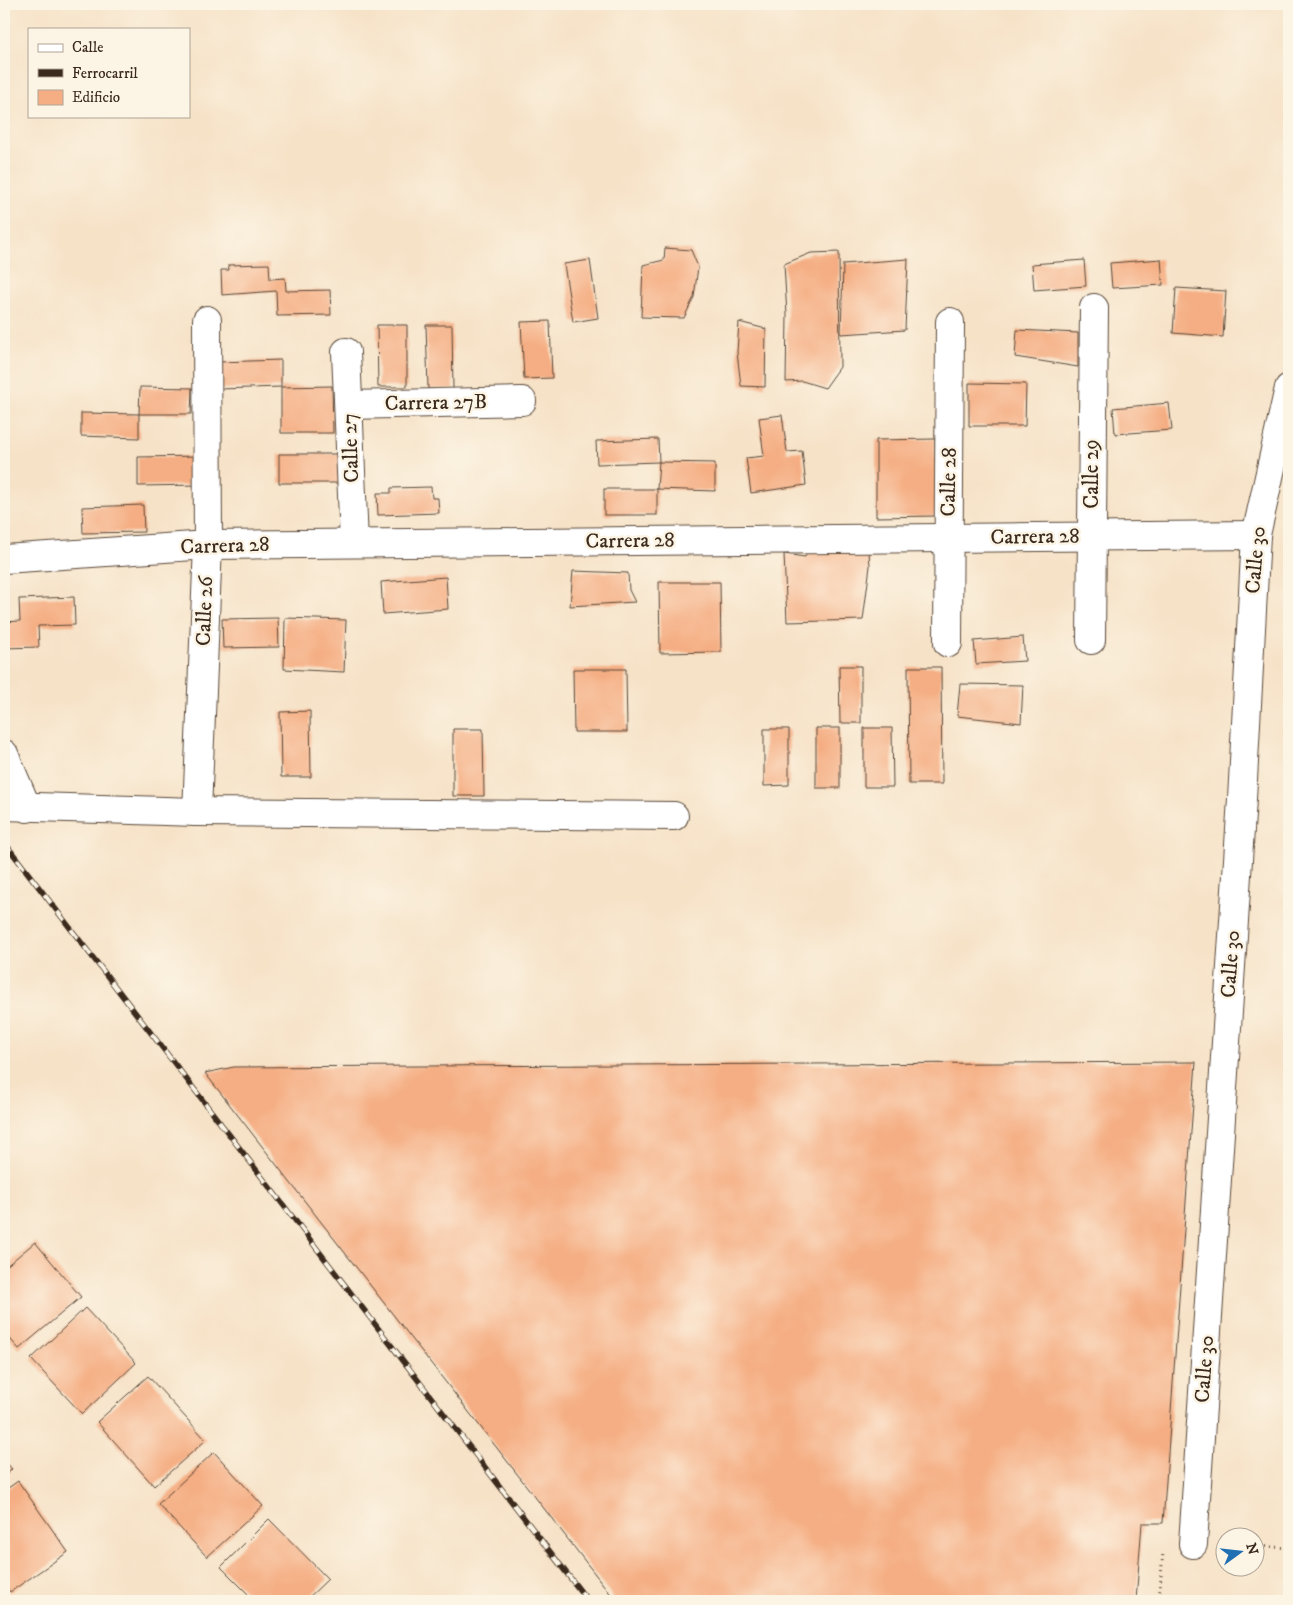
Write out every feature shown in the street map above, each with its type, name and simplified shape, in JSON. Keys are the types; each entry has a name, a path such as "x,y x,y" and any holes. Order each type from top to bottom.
{"street":[{"name":"Calle 29","path":"1091,640 1094,308"},
{"name":"Calle 26","path":"197,812 208,545 207,320"},
{"name":"Calle 28","path":"948,643 950,322"},
{"name":"Calle 27","path":"346,352 354,543"},
{"name":"Calle 30","path":"1193,1544 1242,799 1256,535 1289,388"},
{"name":"Carrera 27B","path":"349,405 522,401"},
{"name":"Carrera 28","path":"4,559 208,545 1256,535"},
{"path":"4,754 15,807 197,812 674,816"}],"path":[{"path":"1266,1547 1289,1548"}],"building":[{"path":"665,248 691,250 698,267 694,297 684,318 641,317 643,265 664,260"},
{"path":"839,252 840,367 825,388 802,381 786,382 787,315 784,264 811,253"},
{"path":"908,259 905,330 841,334 843,264"},
{"path":"1161,259 1163,285 1112,288 1110,263"},
{"path":"590,260 598,318 573,322 564,264"},
{"path":"1084,260 1086,286 1034,290 1032,264"},
{"path":"269,264 270,279 285,278 286,291 330,290 331,315 277,316 276,291 222,295 221,270 229,270 228,265"},
{"path":"1176,288 1226,291 1223,337 1173,333"},
{"path":"550,321 552,378 524,379 521,322"},
{"path":"739,322 766,329 765,387 741,386 737,352"},
{"path":"377,325 407,325 407,387 378,387"},
{"path":"426,325 452,325 453,389 428,389"},
{"path":"1017,330 1078,333 1078,367 1015,357"},
{"path":"281,360 281,387 219,389 218,362"},
{"path":"969,383 1026,384 1025,426 969,426"},
{"path":"332,386 333,433 281,433 281,387"},
{"path":"140,387 192,388 191,414 139,414"},
{"path":"1169,403 1172,430 1115,434 1113,408"},
{"path":"81,413 139,414 139,438 81,436"},
{"path":"782,415 787,452 802,451 806,485 751,493 746,458 764,456 759,418"},
{"path":"658,439 659,462 597,464 596,441"},
{"path":"935,439 936,516 876,517 876,440"},
{"path":"279,454 339,454 340,483 279,483"},
{"path":"200,456 200,485 138,486 138,457"},
{"path":"659,462 715,463 715,491 657,489"},
{"path":"431,487 432,498 438,498 439,513 378,515 377,493 391,493 391,488"},
{"path":"604,489 657,489 657,515 604,515"},
{"path":"143,505 144,532 83,533 82,507"},
{"path":"812,546 869,552 870,566 863,620 787,622 784,554 805,557"},
{"path":"573,571 628,573 629,590 635,602 570,606"},
{"path":"446,577 448,609 383,614 381,582"},
{"path":"659,582 720,582 721,652 660,653"},
{"path":"74,597 75,625 38,626 39,647 4,648 4,622 20,621 19,599"},
{"path":"278,618 279,647 223,648 222,619"},
{"path":"285,618 346,620 344,672 284,669"},
{"path":"1023,637 1025,661 976,664 974,641"},
{"path":"839,666 861,666 861,723 840,723"},
{"path":"908,667 941,667 942,784 909,784"},
{"path":"573,669 626,669 627,732 574,732"},
{"path":"960,684 1023,685 1021,723 957,716"},
{"path":"310,711 311,777 281,777 280,712"},
{"path":"816,728 840,728 840,788 816,788"},
{"path":"864,728 892,728 893,787 864,787"},
{"path":"453,729 483,729 484,796 453,796"},
{"path":"764,729 789,729 789,785 764,786"},
{"path":"1196,1062 1163,1523 1142,1523 1136,1601 616,1601 205,1073 234,1067"},
{"path":"35,1242 81,1297 19,1349 4,1332 4,1268"},
{"path":"85,1308 136,1363 82,1414 31,1359"},
{"path":"148,1376 206,1440 154,1486 97,1422"},
{"path":"214,1452 263,1506 207,1557 158,1504"},
{"path":"4,1460 12,1469 4,1477"},
{"path":"18,1481 68,1552 10,1592 4,1583 4,1491"},
{"path":"269,1519 328,1579 305,1601 255,1601 221,1567"}],"railway":[{"path":"4,842 588,1601"}]}
